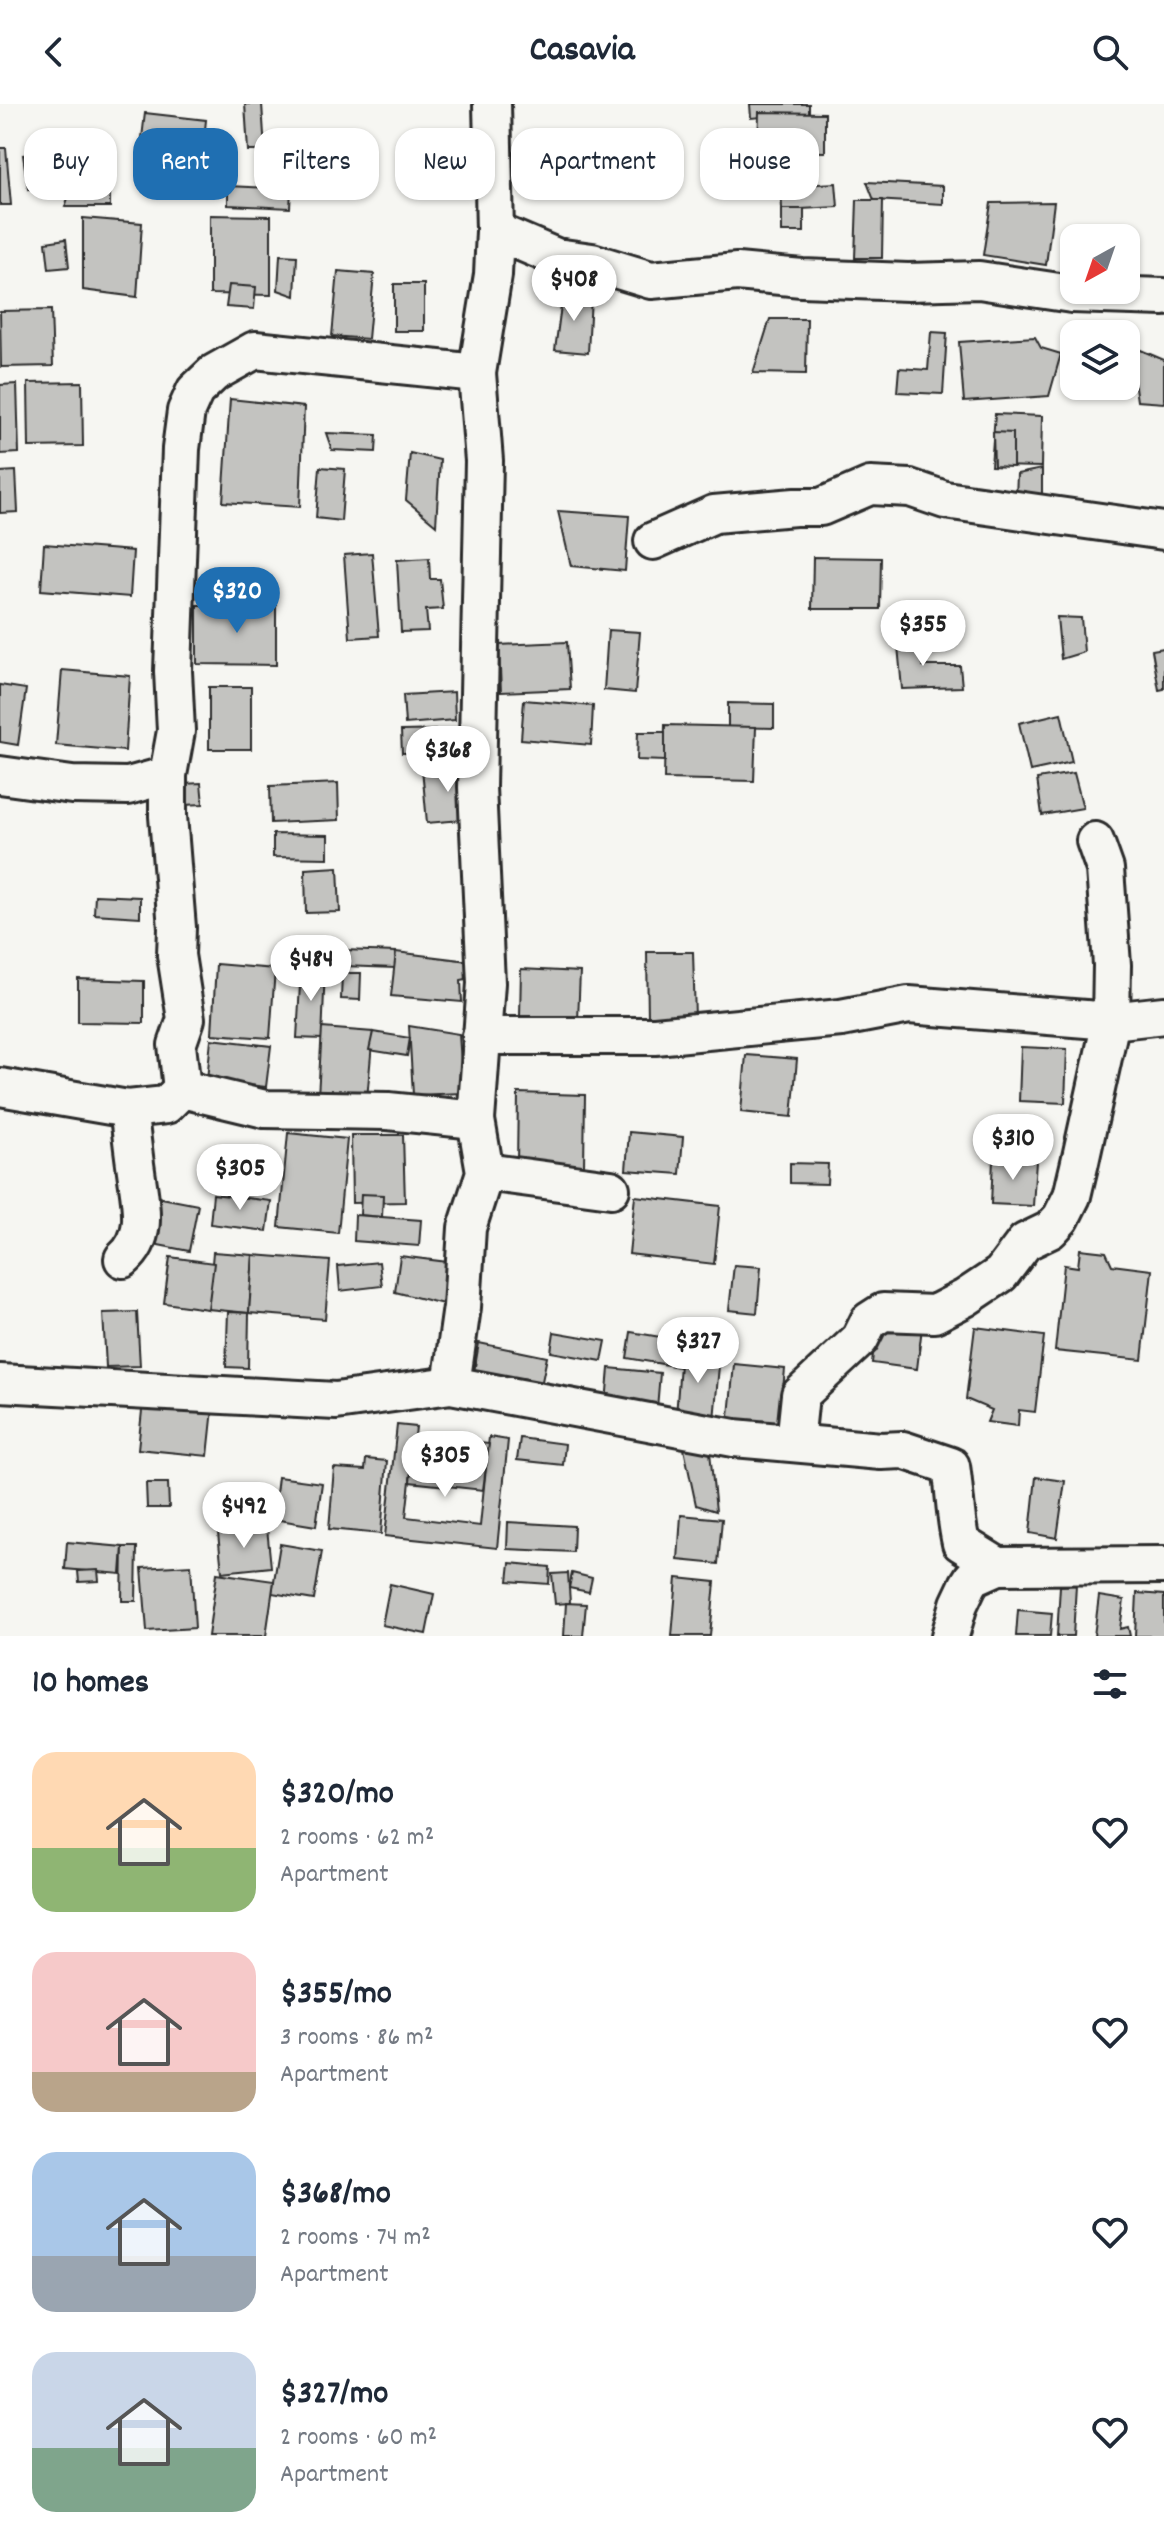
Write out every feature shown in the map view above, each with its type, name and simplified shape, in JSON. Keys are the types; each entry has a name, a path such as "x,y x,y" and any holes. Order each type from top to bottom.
{"street":[{"path":"451,1385 462,1307 467,1228 485,1172 476,1120 486,983 477,787 484,461 477,373 493,275 492,104"},
{"path":"495,231 556,257 592,262 651,280 737,272 908,282 979,280 1072,294 1164,297"},
{"path":"182,1089 177,1045 186,1019 176,955 168,775 176,731 173,671 181,449 186,411 195,391 214,373 255,350 477,373"},
{"path":"653,541 714,514 821,507 870,486 910,488 945,500 1164,531"},
{"path":"0,775 72,785 128,786 168,775"},
{"path":"795,1443 800,1395 860,1339 869,1321 883,1312 934,1314 965,1298 1001,1274 1025,1242 1050,1230 1061,1218 1072,1196 1111,1021 1112,965 1105,869 1095,841"},
{"path":"481,1036 655,1036 841,1018 909,1005 1111,1021 1164,1015"},
{"path":"0,1087 128,1109 166,1105 182,1089"},
{"path":"182,1089 265,1109 388,1111 476,1120"},
{"path":"123,1259 135,1249 142,1203 128,1109"},
{"path":"485,1172 611,1189"},
{"path":"0,1383 336,1401 451,1385 734,1438 881,1451 903,1450 951,1466 961,1543 998,1566"},
{"path":"950,1636 959,1604 973,1577 998,1566 1164,1565"}],"building":[{"path":"245,104 262,104 264,128 254,128 254,151 248,151"},
{"path":"750,104 809,104 809,113 751,118"},
{"path":"759,112 825,113 825,152 819,152 819,128 759,128"},
{"path":"145,113 206,120 205,128 143,128"},
{"path":"0,148 6,148 11,205 0,205"},
{"path":"867,182 943,186 943,204 874,200"},
{"path":"836,183 838,207 782,210 782,200 819,200 819,184"},
{"path":"238,186 254,187 254,200 290,200 290,208 228,205 228,200 238,200"},
{"path":"67,200 110,200 110,207 65,207"},
{"path":"857,200 883,200 882,258 855,258"},
{"path":"1054,202 1046,265 983,255 991,203"},
{"path":"782,209 804,209 804,232 782,232"},
{"path":"210,215 271,216 271,295 210,294"},
{"path":"83,218 142,223 137,297 83,290"},
{"path":"66,239 69,267 49,269 46,242"},
{"path":"280,255 297,256 295,296 278,290"},
{"path":"338,271 374,274 368,339 332,336"},
{"path":"394,284 424,284 424,331 394,331"},
{"path":"229,285 256,287 254,309 226,307"},
{"path":"563,291 591,297 588,353 555,350"},
{"path":"51,310 53,366 1,367 0,311"},
{"path":"770,319 807,319 806,374 753,373"},
{"path":"931,332 947,333 943,394 897,392 899,368 928,370"},
{"path":"1035,337 1041,348 1060,354 1049,396 964,402 959,342"},
{"path":"1140,350 1164,360 1164,403 1137,401 1140,400"},
{"path":"82,382 83,446 29,447 28,383"},
{"path":"17,384 19,453 0,454 0,385"},
{"path":"230,399 304,407 300,507 223,502"},
{"path":"995,414 1042,416 1041,467 991,466"},
{"path":"993,432 1013,433 1013,467 994,466"},
{"path":"326,433 377,435 376,452 332,450"},
{"path":"410,453 440,460 436,525 406,500"},
{"path":"320,467 345,469 341,521 316,518"},
{"path":"1042,469 1042,497 1016,497 1017,474"},
{"path":"16,471 18,512 0,513 0,472"},
{"path":"558,511 629,516 625,571 571,566"},
{"path":"44,544 133,551 130,597 41,590"},
{"path":"372,553 379,636 350,638 344,555"},
{"path":"813,557 881,558 880,609 812,609"},
{"path":"429,558 430,579 440,579 443,609 426,610 428,631 401,632 397,560"},
{"path":"197,605 276,605 276,665 197,664"},
{"path":"1057,617 1081,618 1084,652 1061,659"},
{"path":"608,630 640,632 635,693 604,690"},
{"path":"897,635 921,635 923,666 960,666 962,687 902,689"},
{"path":"567,642 570,689 501,692 499,645"},
{"path":"1164,648 1164,689 1159,690 1152,650"},
{"path":"62,670 130,676 125,751 56,745"},
{"path":"0,685 26,689 18,745 0,742"},
{"path":"209,687 251,687 251,749 209,749"},
{"path":"454,692 455,720 405,724 403,695"},
{"path":"524,700 593,706 591,745 521,739"},
{"path":"728,703 774,704 774,728 728,727"},
{"path":"1061,713 1072,762 1030,771 1019,723"},
{"path":"665,725 756,727 754,781 664,779"},
{"path":"448,730 448,752 402,753 401,731"},
{"path":"638,732 665,732 665,761 637,760"},
{"path":"468,764 473,819 427,823 422,768"},
{"path":"1074,773 1083,808 1042,815 1037,779"},
{"path":"201,783 203,804 184,805 183,784"},
{"path":"338,783 339,820 271,823 270,786"},
{"path":"273,834 328,835 328,858 273,857"},
{"path":"338,867 340,912 306,913 305,869"},
{"path":"95,895 140,897 140,917 94,914"},
{"path":"343,950 396,952 395,968 343,966"},
{"path":"396,952 476,962 476,977 461,980 462,1002 391,996"},
{"path":"647,952 693,952 695,1018 648,1019"},
{"path":"216,964 275,969 270,1038 212,1034"},
{"path":"301,967 325,968 322,1039 297,1038"},
{"path":"521,969 580,972 578,1020 520,1017"},
{"path":"342,973 361,973 360,1000 341,999"},
{"path":"78,979 144,981 144,1023 78,1022"},
{"path":"409,1026 459,1034 463,1093 413,1095"},
{"path":"322,1028 373,1032 367,1099 318,1096"},
{"path":"373,1032 410,1038 407,1056 369,1050"},
{"path":"211,1039 271,1046 266,1087 207,1080"},
{"path":"1021,1047 1067,1049 1065,1103 1019,1101"},
{"path":"746,1055 797,1059 792,1117 741,1112"},
{"path":"518,1093 585,1095 584,1166 517,1164"},
{"path":"629,1132 683,1137 680,1174 626,1170"},
{"path":"288,1133 347,1139 338,1233 279,1227"},
{"path":"351,1135 403,1135 405,1202 352,1203"},
{"path":"993,1159 1036,1161 1033,1206 991,1204"},
{"path":"790,1163 828,1164 827,1184 790,1183"},
{"path":"213,1194 271,1201 267,1231 210,1224"},
{"path":"361,1194 383,1195 382,1217 360,1215"},
{"path":"151,1196 198,1205 189,1251 143,1242"},
{"path":"635,1196 720,1206 714,1264 629,1254"},
{"path":"355,1215 421,1220 419,1246 354,1241"},
{"path":"1080,1249 1106,1252 1112,1265 1152,1270 1142,1360 1055,1351 1064,1265 1078,1267"},
{"path":"213,1252 253,1255 249,1313 208,1309"},
{"path":"253,1255 330,1261 325,1319 249,1313"},
{"path":"400,1256 447,1262 447,1305 395,1292"},
{"path":"170,1257 214,1263 208,1309 164,1303"},
{"path":"379,1262 382,1286 340,1291 338,1266"},
{"path":"734,1265 761,1267 757,1313 729,1310"},
{"path":"137,1312 140,1366 106,1367 103,1313"},
{"path":"228,1312 249,1313 248,1368 226,1367"},
{"path":"877,1321 922,1327 917,1369 872,1363"},
{"path":"975,1327 1044,1336 1035,1412 1019,1410 1018,1426 987,1422 992,1410 966,1399"},
{"path":"554,1332 606,1341 602,1361 551,1352"},
{"path":"631,1332 684,1341 680,1367 627,1358"},
{"path":"479,1343 547,1357 540,1391 473,1378"},
{"path":"681,1351 720,1355 714,1420 676,1416"},
{"path":"734,1364 785,1369 779,1431 728,1426"},
{"path":"609,1368 660,1373 657,1408 606,1403"},
{"path":"143,1401 213,1409 208,1456 138,1449"},
{"path":"397,1425 416,1427 406,1517 480,1526 489,1437 508,1440 497,1548 385,1536"},
{"path":"415,1435 489,1444 483,1490 410,1482"},
{"path":"520,1438 565,1444 563,1465 517,1460"},
{"path":"684,1449 710,1452 716,1511 696,1505"},
{"path":"366,1459 387,1461 381,1534 329,1529 334,1468 365,1470"},
{"path":"278,1477 322,1483 316,1526 273,1519"},
{"path":"1036,1477 1065,1481 1057,1538 1030,1533"},
{"path":"146,1483 168,1483 169,1508 147,1508"},
{"path":"681,1515 722,1519 718,1564 678,1560"},
{"path":"508,1522 574,1526 573,1552 507,1549"},
{"path":"267,1528 271,1567 222,1572 218,1533"},
{"path":"67,1542 123,1547 121,1574 65,1569"},
{"path":"280,1544 322,1551 314,1600 272,1593"},
{"path":"123,1547 137,1547 136,1601 122,1601"},
{"path":"510,1563 550,1567 549,1584 508,1581"},
{"path":"191,1565 195,1628 147,1631 142,1568"},
{"path":"98,1570 99,1581 79,1582 78,1571"},
{"path":"217,1573 274,1581 266,1636 208,1636"},
{"path":"568,1573 570,1603 555,1604 552,1574"},
{"path":"572,1573 592,1578 589,1592 569,1588"},
{"path":"677,1578 715,1582 710,1636 672,1636"},
{"path":"390,1584 434,1594 426,1634 382,1625"},
{"path":"1076,1585 1073,1636 1057,1636 1060,1586"},
{"path":"1137,1593 1164,1595 1164,1636 1135,1636"},
{"path":"1099,1596 1124,1600 1120,1629 1128,1627 1130,1636 1094,1636"},
{"path":"566,1603 586,1604 583,1636 564,1636"},
{"path":"1018,1610 1052,1613 1050,1636 1016,1636"}]}
